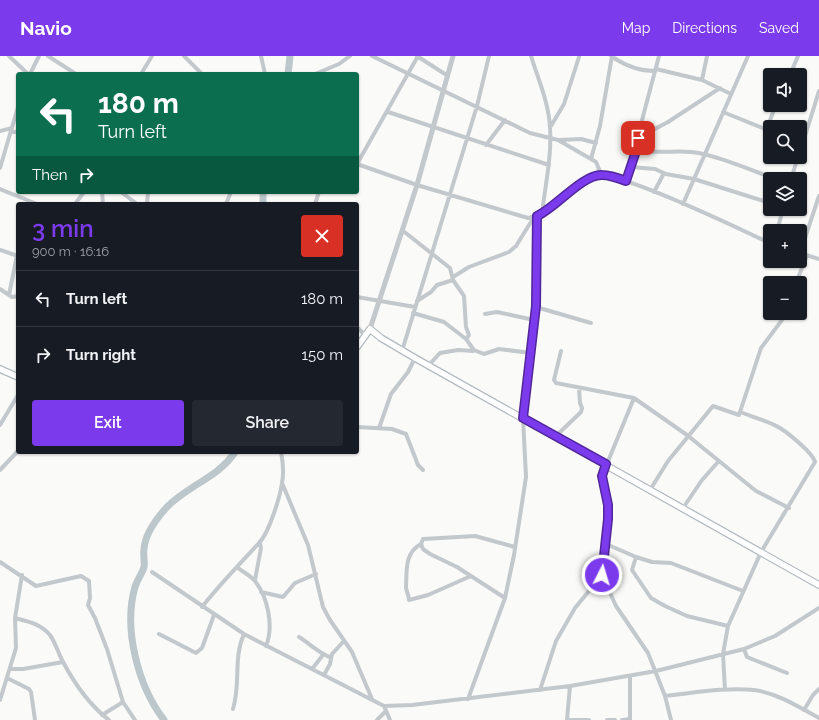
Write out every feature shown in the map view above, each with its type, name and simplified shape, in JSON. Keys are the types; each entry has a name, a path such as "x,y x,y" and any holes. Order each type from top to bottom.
{"main road":[{"path":"359,345 370,329 380,338 428,366 606,464 819,585"},
{"path":"366,336 380,338"},
{"path":"0,369 16,376"}],"street":[{"path":"9,56 27,72"},
{"path":"30,72 39,56"},
{"path":"48,56 73,72"},
{"path":"141,72 152,56"},
{"path":"184,56 200,72"},
{"path":"261,56 265,72"},
{"path":"321,72 339,64 350,56"},
{"path":"372,56 530,133 558,140 596,162 601,174"},
{"path":"359,161 388,112 418,56 448,76"},
{"path":"359,328 370,329 417,185 453,56"},
{"path":"402,351 451,195 477,106 489,56"},
{"path":"531,56 546,104 550,127 549,165 542,214"},
{"path":"592,159 611,56 634,68 655,70 702,80 731,94"},
{"path":"626,181 637,148 638,138 659,56"},
{"path":"702,80 707,56"},
{"path":"684,204 748,56"},
{"path":"793,68 798,56"},
{"path":"550,127 564,104 579,57"},
{"path":"638,138 668,122 720,88"},
{"path":"807,127 819,91"},
{"path":"388,112 549,165"},
{"path":"723,112 763,128"},
{"path":"0,168 16,114"},
{"path":"486,145 505,120"},
{"path":"0,131 16,129"},
{"path":"11,130 16,131"},
{"path":"558,140 581,139 596,143"},
{"path":"637,148 655,153 692,152 763,175"},
{"path":"359,165 417,185 523,217 536,217 542,214 583,182 601,174 626,181 684,204 763,240"},
{"path":"630,167 655,169 664,173 694,179 763,201"},
{"path":"654,192 664,173"},
{"path":"0,189 32,202"},
{"path":"124,194 134,202"},
{"path":"807,232 819,196"},
{"path":"417,301 431,292 438,285 453,278 468,267 509,252 516,246 536,217"},
{"path":"468,699 505,598 526,477 523,418 536,306 536,217"},
{"path":"402,230 448,265 453,278 464,296 468,335 466,339"},
{"path":"0,250 16,255"},
{"path":"807,255 819,259"},
{"path":"9,295 16,265"},
{"path":"0,289 9,295 16,296"},
{"path":"359,297 415,307"},
{"path":"536,306 591,323"},
{"path":"485,314 497,312 534,320"},
{"path":"413,313 438,319 466,339 474,350"},
{"path":"650,490 687,436 713,406 738,415 761,348 782,320"},
{"path":"359,328 366,336"},
{"path":"428,366 440,353 458,350 474,350 484,354 499,349 531,353"},
{"path":"561,351 554,380 560,385 634,398 687,436 756,491 789,508"},
{"path":"379,428 391,394 408,372 415,358"},
{"path":"556,436 581,412 582,408 580,403 579,388"},
{"path":"0,425 16,398"},
{"path":"634,398 602,476 608,505 606,544 602,575 616,606 648,653 665,696 671,720"},
{"path":"725,690 722,654 728,626 761,552 814,465 814,459 810,453 782,430 740,412"},
{"path":"359,427 392,429 406,434 418,465 423,470"},
{"path":"0,470 16,453"},
{"path":"202,607 220,584 238,568 260,543 270,523 282,483 282,454"},
{"path":"682,508 702,480 718,462"},
{"path":"282,483 308,546 324,607 330,620 352,652 372,699"},
{"path":"471,576 428,595 409,600 406,587 407,583 405,568 410,555 416,547 421,544 423,539 475,536 515,547"},
{"path":"254,580 261,548 260,543"},
{"path":"421,544 430,554 471,576 505,598"},
{"path":"606,544 652,562 671,563 743,591"},
{"path":"636,557 632,570 650,598 687,616 728,626"},
{"path":"0,562 22,575 36,586 81,576 89,581 90,598 88,605 95,618 107,649 123,702 135,720"},
{"path":"238,568 254,580 261,592 270,622 271,632 266,646"},
{"path":"152,572 244,634 384,706 412,705 468,699 630,677 744,649 775,636 819,608"},
{"path":"261,592 283,597 295,583 316,574"},
{"path":"0,700 16,645 15,618 22,575"},
{"path":"540,690 556,640 575,608 602,575"},
{"path":"159,634 196,653 202,648 214,615"},
{"path":"15,618 39,626 50,635 63,662 83,694 102,715 109,720"},
{"path":"232,709 238,693 239,648 244,634"},
{"path":"299,637 316,648 323,655 330,657"},
{"path":"324,676 330,664 330,657 344,641"},
{"path":"744,649 747,657 787,673"},
{"path":"312,669 323,655"},
{"path":"10,669 24,669 63,662"},
{"path":"622,720 630,719 630,677"},
{"path":"7,678 29,689 31,692 35,720"},
{"path":"570,686 568,720 589,720"},
{"path":"804,710 813,695 819,689"},
{"path":"665,696 725,690 755,690 775,696 819,718"},
{"path":"102,715 123,702"},
{"path":"384,706 390,720"},
{"path":"378,720 386,711"},
{"path":"607,720 615,720"}],"waterway":[{"path":"288,72 290,56"},
{"path":"263,194 263,202"},
{"path":"164,720 147,691 140,674 132,639 132,603 135,587 144,567 145,543 152,526 167,507 184,493 212,475 233,454"}],"route":[{"path":"602,575 608,519 608,505 602,476 606,464 523,418 536,306 537,216 542,214 583,182 595,176 601,174 626,181 637,148 638,138"}]}
